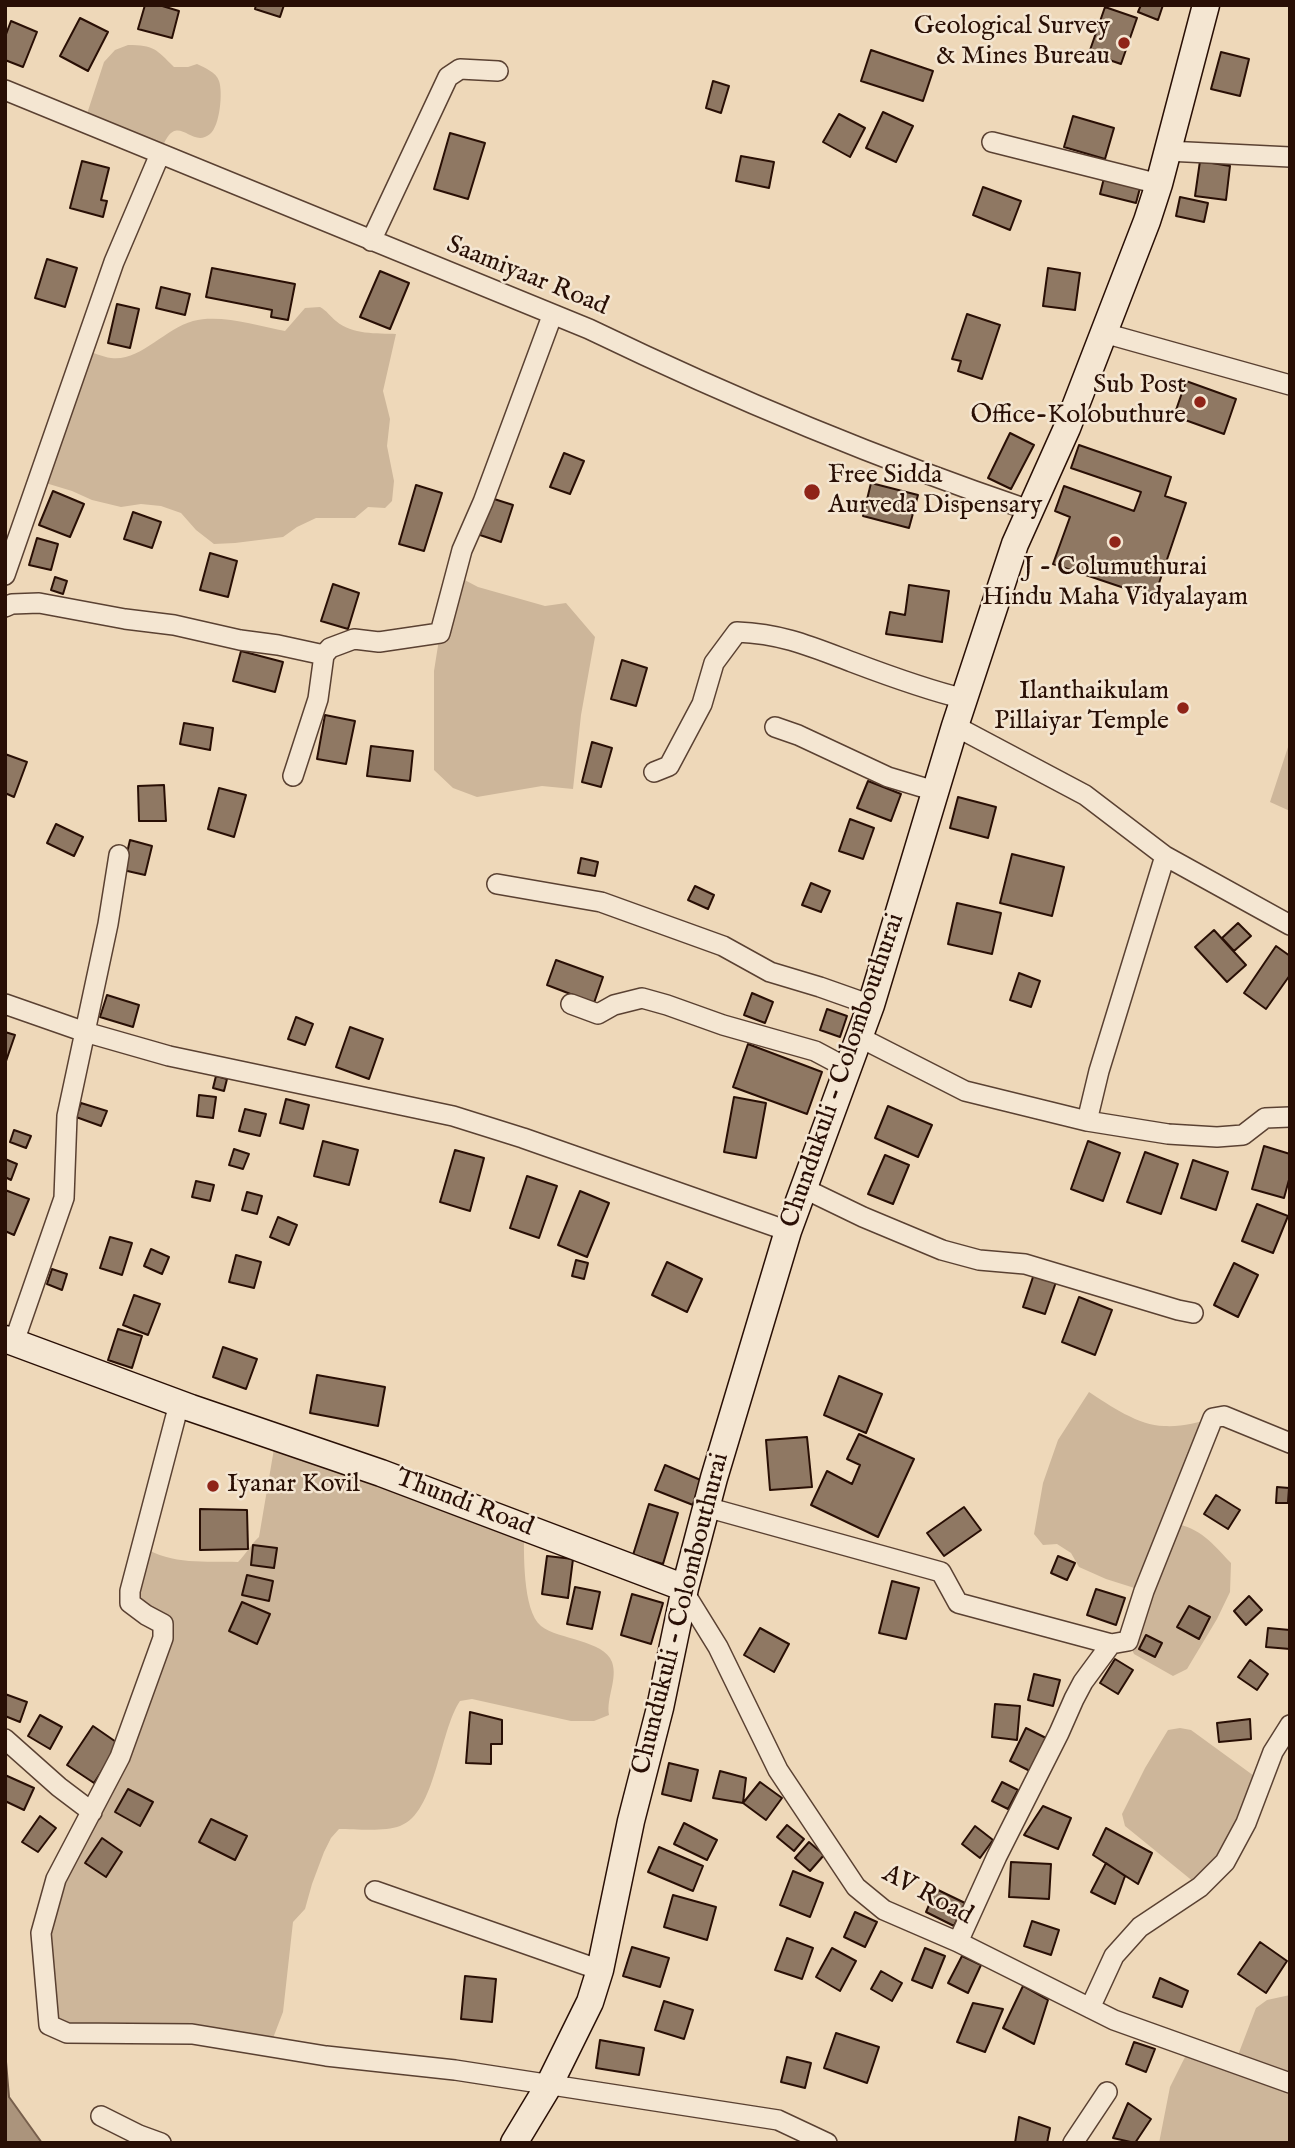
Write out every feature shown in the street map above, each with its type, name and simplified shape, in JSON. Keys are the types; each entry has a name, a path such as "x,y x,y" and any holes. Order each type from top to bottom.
{"main road":[{"name":"Chundukuli - Colombouthurai","path":"514,2143 549,2085 590,2002 600,1970 631,1821 660,1708 684,1590 788,1231 871,1005 955,726 1015,544 1104,333 1159,184 1206,5"},
{"name":"Thundi Road","path":"10,1340 179,1404 381,1473 684,1590"}],"street":[{"path":"370,241 448,76 460,69 499,71"},
{"name":"Saamiyaar Road","path":"5,90 589,329 661,364 910,468 1029,510"},
{"path":"992,142 1159,184"},
{"path":"1167,151 1290,157"},
{"path":"5,575 114,262 160,155"},
{"path":"293,776 318,699 324,655 330,648 354,639 379,642 440,632 462,550 483,502 552,316"},
{"path":"1104,333 1290,386"},
{"path":"5,607 12,604 39,603 174,625 324,655"},
{"path":"654,772 669,766 702,704 714,663 737,632 765,633 790,639 965,699"},
{"path":"955,726 1085,795 1165,856 1290,925"},
{"path":"775,727 888,777 935,791"},
{"path":"10,1340 64,1198 67,1116 108,924 119,855"},
{"path":"1087,1121 1099,1071 1165,856"},
{"path":"497,884 601,902 723,946 770,972 871,1005"},
{"path":"571,1004 598,1014 614,1005 642,998 815,1051 848,1068"},
{"path":"5,1004 85,1032 169,1056 453,1116 788,1231"},
{"path":"859,1037 965,1091 1087,1121 1217,1137 1243,1135 1265,1118 1290,1117"},
{"path":"803,1188 942,1250 979,1260 1025,1264 1193,1313"},
{"path":"179,1404 130,1591 130,1603 163,1624 163,1638 120,1756 56,1879 41,1933 49,2025 67,2033 192,2034 326,2056 455,2070 778,2120 826,2143"},
{"path":"706,1507 941,1572 958,1603 1111,1644 1128,1641 1144,1591 1213,1418 1224,1416 1290,1443"},
{"name":"AV Road","path":"684,1590 718,1647 778,1770 856,1887 884,1910 958,1942 1114,2020 1290,2083"},
{"path":"958,1942 1074,1699 1111,1644"},
{"path":"1090,2008 1114,1956 1140,1927 1200,1887 1225,1862 1246,1823 1273,1752 1290,1725"},
{"path":"5,1739 92,1812"},
{"path":"376,1892 600,1970"},
{"path":"1073,2143 1107,2092"},
{"path":"101,2116 161,2143"}],"shaded area":[{"path":"128,45 154,49 174,67 197,64 215,75 219,81 221,100 216,124 210,134 203,138 178,131 172,133 160,154 84,123 104,62 115,50"},
{"path":"320,307 349,329 396,334 383,391 390,419 387,446 394,481 392,501 385,508 368,507 355,518 316,518 283,537 214,544 196,530 181,513 161,506 141,504 121,507 39,481 85,350 122,358 142,350 182,325 204,319 239,321 285,331 305,308"},
{"path":"455,575 478,587 545,606 566,603 595,637 581,715 573,789 542,786 477,797 453,788 434,770 434,671 440,633"},
{"path":"1290,741 1290,811 1270,802"},
{"path":"1089,1392 1125,1414 1154,1425 1183,1425 1213,1418 1173,1523 1199,1533 1231,1563 1230,1592 1187,1669 1173,1676 1134,1654 1128,1641 1144,1591 1079,1567 1071,1553 1057,1544 1043,1545 1034,1534 1043,1483 1058,1440"},
{"path":"276,1437 524,1527 525,1580 530,1607 541,1626 549,1631 591,1645 607,1655 613,1668 609,1715 594,1721 571,1721 472,1699 460,1701 429,1789 412,1818 400,1826 387,1829 339,1829 331,1838 305,1909 293,1922 283,2012 270,2046 49,2025 41,1933 163,1638 130,1603 143,1547 165,1557 177,1559 238,1562 259,1537"},
{"path":"1168,1730 1191,1730 1261,1781 1200,1887 1125,1826 1122,1814"},
{"path":"1290,1995 1290,2143 1159,2143 1170,2087 1190,2047 1235,2063 1256,2008 1267,2000"},
{"path":"5,2050 9,2097 42,2143 5,2143"}],"building":[{"path":"145,5 159,5 179,11 172,38 138,29"},
{"path":"256,5 284,5 280,17 255,9"},
{"path":"1141,5 1163,5 1158,20 1138,12"},
{"path":"1105,7 1137,18 1121,64 1089,53"},
{"path":"80,18 108,32 88,71 60,56"},
{"path":"11,21 37,32 23,67 5,60 5,37"},
{"path":"871,50 933,71 923,101 861,81"},
{"path":"1221,52 1249,59 1240,96 1211,89"},
{"path":"713,81 729,86 721,113 706,108"},
{"path":"883,112 913,126 896,162 866,148"},
{"path":"839,114 865,128 850,157 823,142"},
{"path":"1073,116 1114,128 1105,159 1064,147"},
{"path":"450,133 485,143 468,199 434,189"},
{"path":"741,156 774,162 769,188 736,181"},
{"path":"82,161 109,168 101,200 107,201 103,217 70,208"},
{"path":"1200,161 1230,166 1226,200 1195,196"},
{"path":"1104,178 1140,188 1136,203 1100,194"},
{"path":"983,187 1021,201 1010,230 973,215"},
{"path":"1180,197 1208,203 1204,222 1176,216"},
{"path":"47,259 77,268 65,307 35,298"},
{"path":"212,268 295,284 288,320 271,317 272,310 206,297"},
{"path":"1048,268 1080,273 1075,310 1043,306"},
{"path":"380,271 409,283 390,329 360,317"},
{"path":"161,287 190,294 185,315 156,308"},
{"path":"117,304 139,309 130,348 108,343"},
{"path":"967,314 1000,325 982,379 958,371 961,361 952,359"},
{"path":"1186,381 1236,399 1224,434 1174,416"},
{"path":"1010,433 1034,445 1011,489 988,478"},
{"path":"1079,445 1171,477 1165,496 1186,503 1154,598 1053,564 1070,517 1055,511 1064,486 1134,511 1141,492 1071,468"},
{"path":"564,453 584,461 570,494 550,487"},
{"path":"871,483 918,495 909,528 863,516"},
{"path":"416,485 442,493 424,551 399,544"},
{"path":"53,491 84,504 70,537 39,525"},
{"path":"491,498 513,505 501,542 480,535"},
{"path":"133,512 161,522 152,548 124,539"},
{"path":"37,538 58,544 51,570 29,565"},
{"path":"210,553 237,561 228,597 200,590"},
{"path":"55,577 67,581 63,594 51,590"},
{"path":"333,584 359,593 348,629 321,621"},
{"path":"909,585 949,591 942,642 886,634 890,612 905,615"},
{"path":"241,651 283,662 275,692 233,681"},
{"path":"622,660 647,668 636,706 611,699"},
{"path":"325,715 355,721 346,764 317,759"},
{"path":"184,723 213,728 210,750 180,744"},
{"path":"592,742 612,748 601,787 582,782"},
{"path":"371,746 413,751 410,781 367,776"},
{"path":"5,754 27,762 14,797 5,793"},
{"path":"868,781 901,794 891,821 857,808"},
{"path":"164,785 166,821 139,821 138,786"},
{"path":"219,788 246,795 234,837 208,829"},
{"path":"958,797 996,807 988,838 950,828"},
{"path":"850,819 874,828 863,859 839,851"},
{"path":"56,824 83,837 74,856 47,843"},
{"path":"130,840 152,846 145,875 123,870"},
{"path":"1012,854 1064,867 1052,916 1000,903"},
{"path":"581,858 598,862 595,876 578,873"},
{"path":"811,883 830,891 821,912 802,905"},
{"path":"695,886 714,895 708,909 688,900"},
{"path":"957,903 1001,913 992,954 948,944"},
{"path":"1238,923 1251,936 1234,951 1222,938"},
{"path":"1214,930 1246,965 1227,982 1195,947"},
{"path":"1276,946 1290,956 1290,975 1266,1009 1244,993"},
{"path":"556,960 603,977 594,1003 547,985"},
{"path":"1019,973 1040,981 1031,1007 1010,1000"},
{"path":"752,993 773,1002 765,1023 744,1015"},
{"path":"107,995 139,1005 133,1027 100,1017"},
{"path":"827,1009 847,1016 840,1037 820,1030"},
{"path":"296,1017 313,1024 305,1045 288,1039"},
{"path":"350,1027 383,1039 369,1079 336,1067"},
{"path":"5,1032 15,1035 5,1064"},
{"path":"748,1044 822,1072 807,1114 733,1087"},
{"path":"216,1076 227,1079 224,1091 213,1088"},
{"path":"199,1095 216,1097 213,1118 197,1116"},
{"path":"734,1097 766,1103 756,1158 724,1152"},
{"path":"286,1099 309,1105 303,1129 280,1123"},
{"path":"81,1103 107,1111 101,1126 76,1117"},
{"path":"888,1106 932,1125 918,1157 875,1138"},
{"path":"245,1109 266,1114 260,1136 239,1131"},
{"path":"14,1130 31,1136 26,1148 10,1142"},
{"path":"323,1141 358,1150 349,1185 314,1176"},
{"path":"1088,1141 1120,1153 1103,1201 1071,1189"},
{"path":"1264,1146 1290,1154 1290,1176 1284,1198 1252,1189"},
{"path":"234,1149 249,1154 243,1169 229,1165"},
{"path":"455,1150 484,1158 470,1211 440,1202"},
{"path":"1145,1152 1178,1164 1161,1214 1127,1202"},
{"path":"885,1155 909,1165 893,1204 868,1194"},
{"path":"5,1159 17,1164 11,1180 5,1177"},
{"path":"1193,1160 1228,1172 1216,1210 1181,1198"},
{"path":"527,1176 557,1186 539,1238 510,1228"},
{"path":"196,1181 214,1185 210,1201 192,1197"},
{"path":"5,1190 29,1199 14,1235 5,1231"},
{"path":"580,1191 609,1203 587,1257 558,1245"},
{"path":"247,1192 262,1196 257,1214 242,1210"},
{"path":"1257,1204 1288,1216 1273,1253 1242,1241"},
{"path":"278,1217 297,1225 289,1245 270,1237"},
{"path":"110,1237 132,1243 122,1275 100,1268"},
{"path":"151,1249 169,1257 162,1274 144,1266"},
{"path":"236,1255 261,1262 254,1288 229,1282"},
{"path":"576,1260 588,1263 584,1279 572,1276"},
{"path":"667,1262 702,1279 687,1312 652,1295"},
{"path":"1234,1263 1258,1275 1238,1317 1214,1305"},
{"path":"52,1269 67,1274 62,1290 47,1284"},
{"path":"1034,1274 1056,1282 1045,1314 1023,1307"},
{"path":"134,1295 160,1304 148,1335 123,1325"},
{"path":"1079,1297 1112,1310 1095,1355 1062,1342"},
{"path":"118,1329 142,1336 132,1368 108,1360"},
{"path":"223,1347 257,1359 246,1389 213,1377"},
{"path":"317,1375 385,1387 378,1426 310,1413"},
{"path":"839,1376 882,1394 866,1433 824,1415"},
{"path":"859,1434 914,1459 878,1537 811,1505 827,1471 852,1484 860,1465 847,1459"},
{"path":"807,1437 812,1487 770,1490 766,1440"},
{"path":"665,1465 703,1481 693,1505 655,1490"},
{"path":"1277,1487 1289,1488 1288,1503 1276,1503"},
{"path":"1216,1495 1240,1510 1228,1529 1204,1514"},
{"path":"649,1504 678,1513 663,1564 633,1555"},
{"path":"964,1507 981,1530 944,1556 927,1533"},
{"path":"200,1509 247,1510 248,1549 200,1550"},
{"path":"253,1545 277,1548 274,1568 251,1565"},
{"path":"547,1556 573,1559 568,1598 542,1594"},
{"path":"1058,1556 1075,1563 1067,1580 1051,1573"},
{"path":"247,1575 273,1581 269,1601 242,1595"},
{"path":"892,1581 919,1588 906,1639 879,1633"},
{"path":"575,1587 600,1592 592,1629 567,1624"},
{"path":"1096,1589 1125,1598 1116,1625 1087,1615"},
{"path":"632,1594 663,1603 651,1644 621,1635"},
{"path":"1249,1596 1262,1610 1246,1625 1234,1611"},
{"path":"242,1602 270,1614 257,1644 229,1631"},
{"path":"1189,1606 1210,1617 1199,1639 1177,1627"},
{"path":"760,1628 789,1644 774,1672 744,1655"},
{"path":"1268,1628 1290,1630 1290,1649 1266,1647"},
{"path":"1146,1635 1162,1643 1155,1657 1139,1649"},
{"path":"1115,1659 1133,1670 1118,1694 1100,1683"},
{"path":"1250,1660 1268,1674 1257,1690 1238,1677"},
{"path":"1034,1674 1060,1680 1053,1706 1028,1700"},
{"path":"5,1694 27,1702 20,1722 5,1716"},
{"path":"995,1704 1020,1706 1017,1740 992,1737"},
{"path":"470,1712 502,1720 502,1744 491,1744 491,1764 466,1763"},
{"path":"40,1715 62,1727 50,1749 28,1736"},
{"path":"1250,1719 1251,1739 1219,1742 1217,1723"},
{"path":"93,1726 119,1744 94,1783 67,1765"},
{"path":"1026,1728 1048,1739 1032,1772 1010,1761"},
{"path":"669,1763 698,1770 691,1801 662,1794"},
{"path":"720,1771 746,1778 743,1803 713,1798"},
{"path":"5,1775 34,1788 24,1810 5,1801"},
{"path":"760,1782 782,1798 766,1820 743,1803"},
{"path":"1002,1782 1018,1790 1008,1809 992,1801"},
{"path":"128,1789 153,1802 140,1826 115,1812"},
{"path":"1043,1806 1071,1818 1058,1849 1024,1835"},
{"path":"40,1816 56,1828 38,1852 22,1842"},
{"path":"211,1819 247,1836 235,1860 199,1842"},
{"path":"684,1823 717,1840 707,1860 674,1844"},
{"path":"787,1825 804,1839 794,1851 777,1837"},
{"path":"975,1826 993,1840 980,1858 962,1844"},
{"path":"1106,1828 1152,1853 1138,1884 1093,1855"},
{"path":"102,1838 122,1852 106,1877 85,1863"},
{"path":"809,1842 824,1855 810,1871 795,1858"},
{"path":"659,1847 703,1866 693,1891 648,1872"},
{"path":"1011,1862 1051,1864 1049,1899 1009,1897"},
{"path":"1106,1863 1125,1876 1115,1904 1091,1892"},
{"path":"793,1871 823,1883 810,1917 780,1905"},
{"path":"936,1889 965,1903 954,1926 926,1912"},
{"path":"673,1895 716,1907 707,1940 664,1927"},
{"path":"855,1912 877,1922 865,1947 844,1937"},
{"path":"1032,1921 1059,1930 1051,1955 1024,1946"},
{"path":"787,1938 813,1948 802,1979 775,1970"},
{"path":"1260,1942 1287,1961 1266,1993 1238,1974"},
{"path":"632,1947 669,1958 660,1987 623,1976"},
{"path":"832,1948 856,1961 840,1991 816,1977"},
{"path":"925,1948 945,1956 932,1988 912,1980"},
{"path":"962,1956 981,1965 968,1993 948,1983"},
{"path":"881,1971 902,1983 892,2001 871,1989"},
{"path":"465,1976 496,1979 492,2022 461,2019"},
{"path":"1160,1978 1188,1991 1182,2007 1153,1997"},
{"path":"1023,1986 1048,2000 1034,2044 1003,2028"},
{"path":"664,2001 693,2010 684,2039 655,2030"},
{"path":"973,2003 1003,2009 985,2052 957,2042"},
{"path":"836,2033 879,2047 867,2083 824,2068"},
{"path":"600,2040 644,2048 639,2075 596,2068"},
{"path":"1134,2042 1155,2049 1146,2072 1126,2064"},
{"path":"787,2057 811,2063 805,2088 781,2082"},
{"path":"1128,2103 1151,2119 1135,2143 1113,2138"},
{"path":"1019,2117 1050,2128 1047,2143 1015,2143"}],"place":[{"name":"Geological Survey & Mines Bureau","path":"1124,43"},
{"name":"Sub Post Office-Kolobuthure","path":"1200,402"},
{"name":"Free Sidda Aurveda Dispensary","path":"812,492"},
{"name":"J - Columuthurai Hindu Maha Vidyalayam","path":"1115,542"},
{"name":"Ilanthaikulam Pillaiyar Temple","path":"1183,708"},
{"name":"Iyanar Kovil","path":"213,1486"}]}
